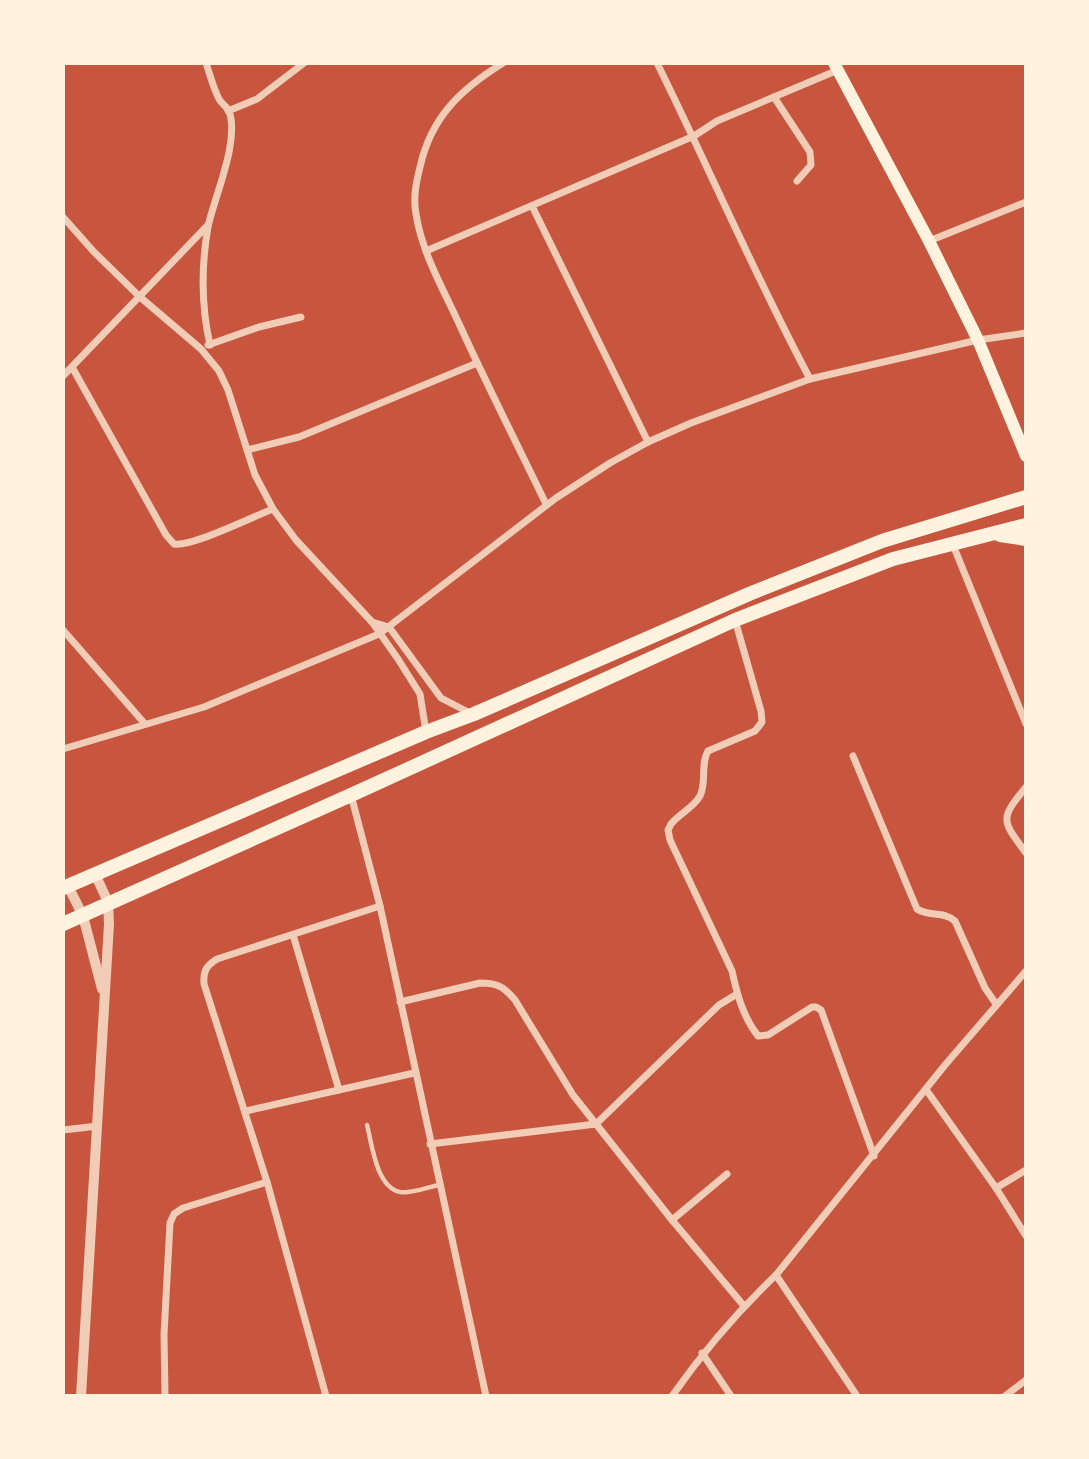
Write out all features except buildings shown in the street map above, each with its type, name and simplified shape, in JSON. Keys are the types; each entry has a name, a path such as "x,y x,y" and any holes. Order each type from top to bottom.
{"highway":[{"path":"66,887 749,594 882,541 1026,497"},
{"path":"63,924 735,620 865,568 1026,525"},
{"path":"995,534 1026,539"}],"main road":[{"path":"836,66 978,340 1026,457"}],"street":[{"path":"206,63 220,101 229,111 229,153 208,225 202,283 202,305 210,345"},
{"path":"229,111 257,99 304,63"},
{"path":"657,63 810,380"},
{"path":"501,64 444,111 435,124 424,146 415,188 416,215 426,251 477,363 547,505"},
{"path":"426,251 694,136 717,121 774,97 836,66"},
{"path":"774,97 810,152 811,165 797,181"},
{"path":"929,241 1026,202"},
{"path":"532,206 648,442"},
{"path":"63,217 140,297 201,349 223,380 255,475 272,509 296,540 372,622 417,687 423,705 426,732"},
{"path":"63,376 208,225"},
{"path":"201,349 259,327 301,317"},
{"path":"63,749 204,707 379,635 547,505 610,463 691,423 810,380 978,340 1026,333"},
{"path":"247,450 299,437 477,363"},
{"path":"72,367 166,535 174,544 194,541 272,509"},
{"path":"953,545 1026,724"},
{"path":"735,620 762,722 755,731 708,751 700,796 675,819 668,831 670,840 732,971 737,994 749,1023 758,1036 768,1035 812,1007 821,1010 874,1156"},
{"path":"372,622 389,627 441,698 474,714"},
{"path":"63,630 145,724"},
{"path":"853,756 917,909 946,915 955,921 985,988 996,1004"},
{"path":"1026,787 1008,810 1006,818 1008,827 1026,853"},
{"path":"351,796 380,906 486,1396"},
{"path":"81,1396 105,1002 108,902 95,874"},
{"path":"66,887 83,916 105,1002"},
{"path":"326,1396 267,1182 203,974 208,965 217,959 380,906"},
{"path":"293,935 339,1090"},
{"path":"672,1396 702,1353 776,1275 996,1004 1026,971"},
{"path":"400,1002 480,983 493,983 503,987 515,1000 573,1095 671,1220 744,1306"},
{"path":"430,1144 596,1124 719,1005 737,994"},
{"path":"246,1111 414,1073"},
{"path":"927,1091 996,1188 1026,1236"},
{"path":"63,1130 98,1126"},
{"path":"996,1188 1026,1170"},
{"path":"671,1220 727,1174"},
{"path":"165,1396 164,1320 170,1223 174,1214 193,1205 267,1182"},
{"path":"776,1275 857,1396"},
{"path":"702,1353 731,1396"},
{"path":"1005,1396 1026,1380"}],"lane":[{"path":"367,1125 382,1177 390,1187 402,1192 439,1185"}]}
